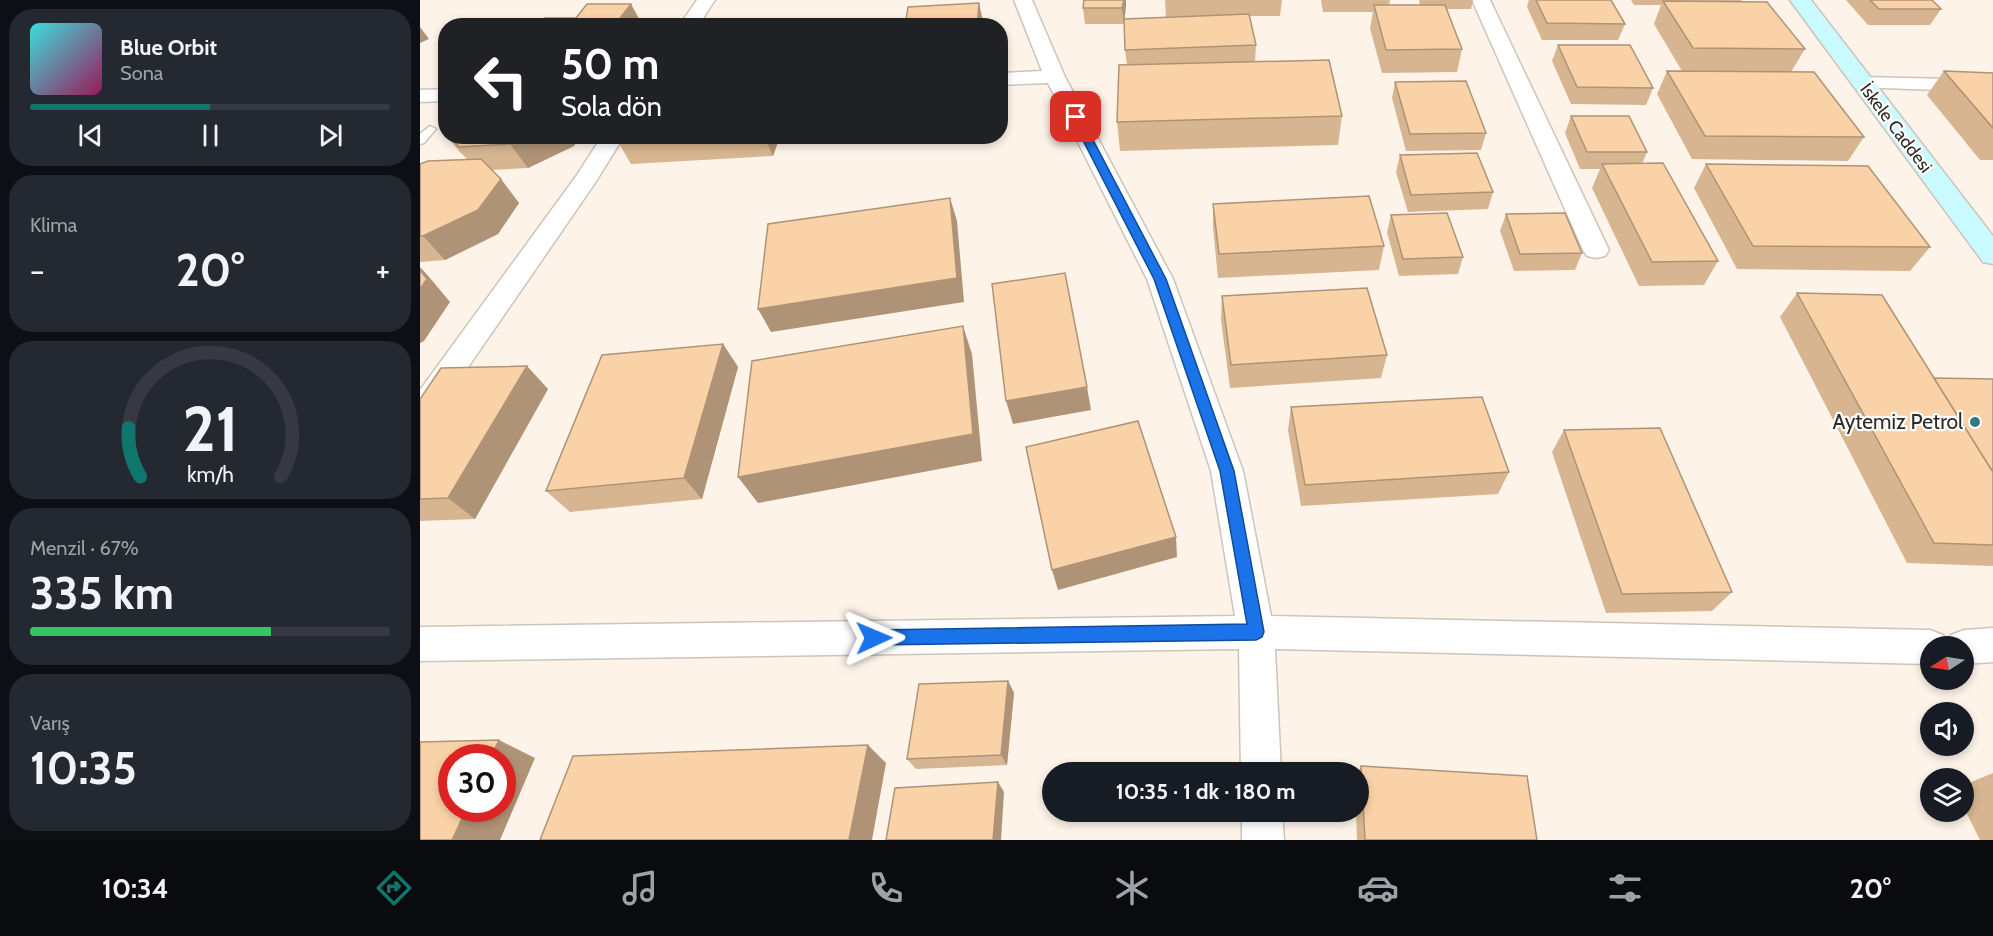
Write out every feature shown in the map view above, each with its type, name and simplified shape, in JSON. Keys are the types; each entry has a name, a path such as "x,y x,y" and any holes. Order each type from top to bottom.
{"main road":[{"name":"İskele Caddesi","path":"1800,0 1993,255"}],"street":[{"path":"694,18 706,0"},
{"path":"1023,0 1055,77 1160,279 1227,471 1256,632 1261,762"},
{"path":"1480,0 1596,250"},
{"path":"1008,79 1055,77"},
{"path":"1862,83 1993,86"},
{"path":"420,96 438,95"},
{"path":"420,413 587,178 608,144"},
{"path":"420,644 1256,632 1920,646"},
{"path":"1262,822 1263,840"}],"lane":[{"path":"420,141 430,129"}],"building":[{"path":"1084,0 1124,0 1122,8 1083,8"},
{"path":"1536,0 1611,0 1625,24 1547,23"},
{"path":"1870,0 1932,0 1941,9 1879,9"},
{"path":"1663,1 1767,2 1805,49 1693,48"},
{"path":"979,3 978,18 906,18 908,7"},
{"path":"587,4 631,4 620,18 576,18"},
{"path":"1374,5 1445,5 1462,49 1386,50"},
{"path":"1249,14 1256,45 1125,50 1124,19"},
{"path":"1558,45 1630,45 1653,88 1577,87"},
{"path":"1329,60 1342,116 1117,122 1119,65"},
{"path":"1667,71 1814,72 1864,137 1705,136"},
{"path":"1944,71 1993,73 1993,128"},
{"path":"1466,81 1486,133 1410,134 1395,82"},
{"path":"1571,116 1629,116 1647,152 1587,152"},
{"path":"456,144 510,144 459,147"},
{"path":"1477,153 1493,192 1411,195 1400,155"},
{"path":"481,159 501,179 478,210 420,236 420,164 428,161"},
{"path":"1663,163 1718,261 1652,262 1602,164"},
{"path":"1706,164 1868,166 1930,247 1753,246"},
{"path":"1369,196 1384,246 1219,254 1213,204"},
{"path":"950,198 957,278 758,309 768,224"},
{"path":"1447,213 1463,257 1403,259 1391,215"},
{"path":"1565,213 1582,253 1520,254 1506,214"},
{"path":"420,270 427,279 420,289"},
{"path":"1065,273 1087,387 1006,401 992,284"},
{"path":"1367,288 1387,355 1231,365 1222,296"},
{"path":"1797,293 1882,295 1993,472 1993,545 1934,543"},
{"path":"963,326 973,434 738,477 752,361"},
{"path":"723,344 684,478 546,491 602,355"},
{"path":"527,366 448,498 420,499 420,399 441,368"},
{"path":"1934,378 1993,379 1993,469 1991,469"},
{"path":"1482,397 1509,472 1305,485 1291,407"},
{"path":"1138,421 1176,537 1052,570 1026,447"},
{"path":"1660,428 1732,592 1622,594 1564,430"},
{"path":"1008,681 1001,755 907,759 919,684"},
{"path":"499,740 497,744 438,744 438,822 460,822 452,840 420,840 420,742"},
{"path":"868,745 849,840 540,840 573,756"},
{"path":"1369,766 1527,776 1537,840 1365,840 1364,822 1369,822"},
{"path":"998,782 993,840 886,840 895,788"}],"place":[{"name":"Aytemiz Petrol","path":"1975,422"}],"route":[{"path":"874,638 1256,632 1227,471 1175,321 1160,279 1076,117"}]}
